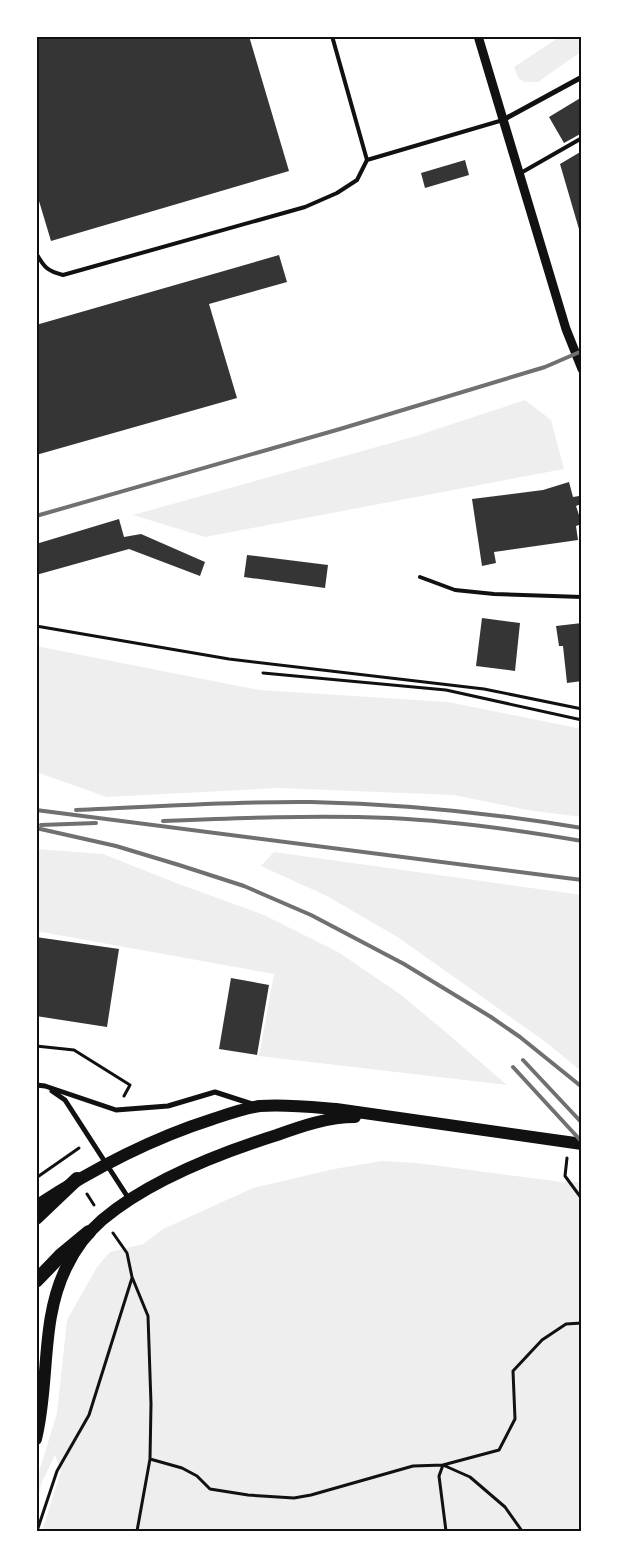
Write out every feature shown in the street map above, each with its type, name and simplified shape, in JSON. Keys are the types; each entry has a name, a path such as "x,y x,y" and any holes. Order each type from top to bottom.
{"highway":[{"path":"36,1218 77,1179"},
{"path":"36,1281 60,1256 89,1232"}],"main road":[{"path":"36,1206 77,1179 107,1163 194,1125 260,1106 318,1108 575,1143"},
{"path":"36,1439 56,1295 66,1268 89,1232 103,1219 130,1200 187,1170 250,1144 328,1120 349,1117 385,1117"}],"street":[{"path":"478,36 566,329 582,369"},
{"path":"503,120 582,77"},
{"path":"36,1085 45,1086 116,1110 168,1106 215,1092 260,1106"},
{"path":"45,1086 65,1100 130,1200"}],"lane":[{"path":"36,252 43,264 51,272 63,275 305,207 337,193 357,180 367,160 332,36"},
{"path":"367,160 503,120"},
{"path":"519,174 582,138"},
{"path":"420,577 455,590 494,594 582,597"}],"path":[{"path":"36,626 229,659 484,689 582,709"},
{"path":"263,673 446,690 582,720"},
{"path":"36,1046 74,1050 130,1085"},
{"path":"575,1143 565,1176 582,1199"},
{"path":"36,1178 65,1159"},
{"path":"77,1179 127,1253 132,1277 148,1316 151,1404 150,1459 137,1531"},
{"path":"37,1531 56,1471 90,1415 132,1277"},
{"path":"150,1459 182,1468 197,1476 210,1489 248,1495 294,1498 311,1495 413,1466 443,1465 499,1450 514,1419 513,1371 542,1340 566,1324 582,1323"},
{"path":"443,1465 439,1476 446,1531"},
{"path":"443,1465 470,1477 505,1507 522,1531"}],"shaded area":[{"path":"561,36 582,36 582,51 538,82 525,82 519,79 514,67"},
{"path":"525,400 551,420 564,469 205,537 133,515 416,436"},
{"path":"36,646 259,690 448,702 582,729 582,817 527,810 454,795 278,788 107,797 36,772"},
{"path":"36,849 103,854 264,915 338,952 400,994 507,1085 259,1056 274,974 36,931"},
{"path":"274,852 582,895 582,1072 547,1043 399,938 327,896 261,866"},
{"path":"382,1161 417,1163 562,1182 582,1182 582,1531 42,1531 61,1471 55,1455 42,1482 36,1502 36,1482 57,1413 67,1320 97,1267 110,1252 143,1244 163,1229 253,1188 334,1169"}],"building":[{"path":"36,36 249,36 289,171 51,241 36,191"},
{"path":"582,97 582,133 564,143 549,117"},
{"path":"582,151 582,236 581,236 560,164"},
{"path":"465,160 469,175 425,188 421,173"},
{"path":"279,255 287,282 209,304 237,398 36,455 36,325"},
{"path":"569,482 573,497 579,496 581,504 576,506 582,524 576,526 578,540 494,552 496,563 482,566 472,499 543,490"},
{"path":"119,519 124,537 141,534 205,562 200,576 129,549 36,575 36,544"},
{"path":"247,555 328,565 325,588 244,577"},
{"path":"482,618 520,623 515,671 476,666"},
{"path":"582,623 582,681 567,683 563,646 559,646 556,626"},
{"path":"36,937 119,949 107,1027 36,1016"},
{"path":"231,978 269,985 257,1055 219,1049"}],"railway":[{"path":"36,516 340,429 545,367 582,351"},
{"path":"76,810 252,802 345,803 447,810 582,828"},
{"path":"36,810 582,880"},
{"path":"163,821 305,817 390,818 486,826 582,841"},
{"path":"41,825 96,823"},
{"path":"36,828 116,846 179,865 244,886 311,915 404,964 491,1017 520,1037 582,1087"},
{"path":"523,1060 582,1123"},
{"path":"513,1067 582,1142"}]}
